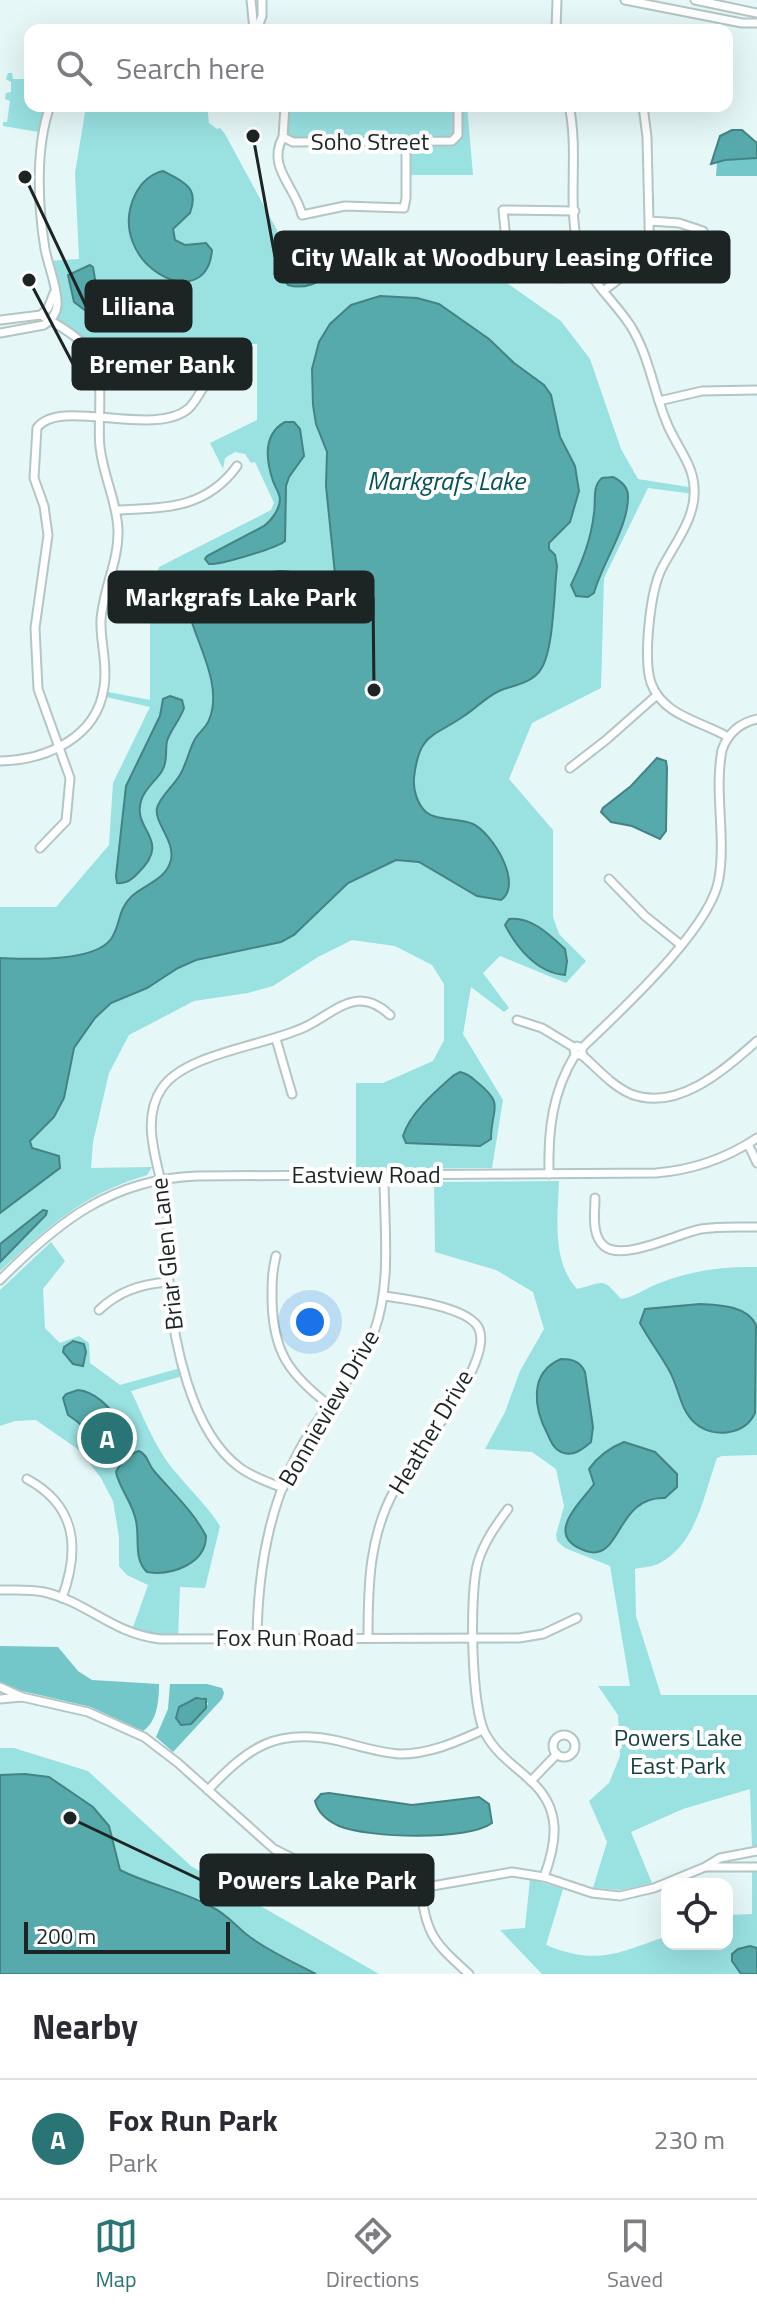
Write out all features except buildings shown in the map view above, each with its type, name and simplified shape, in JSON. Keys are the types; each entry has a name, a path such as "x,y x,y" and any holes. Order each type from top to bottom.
{"street":[{"path":"251,0 254,24"},
{"path":"258,24 262,16 262,0"},
{"path":"556,24 557,0"},
{"path":"625,0 739,23 757,23"},
{"path":"695,0 757,13"},
{"path":"0,333 51,321 58,304 45,245 39,161 49,112"},
{"name":"Soho Street","path":"285,112 283,137 293,142 455,140 458,112"},
{"path":"570,112 574,137 576,236 580,254 590,274 625,317 639,340 669,429 691,472 695,491 691,513 659,575 651,600 648,670 657,695 676,713 728,737"},
{"path":"644,112 650,264 662,277 709,276 708,242 703,231 679,223 650,221"},
{"path":"283,137 278,163 302,215 345,206 404,208 406,142"},
{"path":"560,278 506,241 503,210 575,211"},
{"path":"603,291 627,273 650,264"},
{"path":"41,315 48,308 54,292"},
{"path":"0,320 41,315 84,344 94,359 98,370 102,460 116,510 117,545 105,589 101,619 105,668 103,694 86,728 71,741 28,759 0,761"},
{"path":"40,848 61,828 68,814 70,778 61,746 42,704 37,675 36,603 48,535 44,506 34,478 35,435 41,423 49,419 99,417 151,420 172,417 191,407 203,388"},
{"path":"659,401 694,392 757,390"},
{"path":"116,510 165,508 188,503 224,484 237,466"},
{"path":"570,768 657,695"},
{"path":"549,1174 549,1131 553,1104 563,1076 579,1051 645,986 706,912 718,885 721,756 728,737 742,724 757,719"},
{"path":"609,879 645,916 681,945"},
{"name":"Briar Glen Lane","path":"283,1488 241,1469 228,1458 210,1434 184,1370 176,1338 169,1282 168,1221 151,1122 156,1099 173,1075 196,1063 276,1039 351,1001 380,1005 390,1015"},
{"path":"517,1020 542,1028 579,1051 623,1090 639,1096 680,1093 706,1082 757,1041"},
{"path":"276,1039 292,1094"},
{"name":"Eastview Road","path":"0,1280 77,1213 120,1191 161,1179 197,1176 673,1171 714,1160 757,1138"},
{"path":"748,1144 757,1163"},
{"name":"Bonnieview Drive","path":"257,1638 264,1546 283,1488 306,1439 367,1350 380,1317 384,1296 384,1175"},
{"path":"595,1198 598,1238 613,1250 655,1244 705,1228 757,1227"},
{"path":"276,1256 272,1273 272,1313 278,1345 294,1374 329,1405"},
{"path":"99,1310 125,1291 169,1282"},
{"name":"Heather Drive","path":"368,1638 370,1569 383,1515 397,1486 454,1405 481,1343 480,1330 470,1318 430,1304 384,1296"},
{"path":"27,1479 49,1493 71,1531 72,1572 62,1598"},
{"path":"508,1509 491,1533 478,1561 474,1587 475,1700 483,1730 501,1756 531,1781 547,1800 556,1828 555,1844 544,1877"},
{"name":"Fox Run Road","path":"0,1590 43,1592 62,1598 117,1628 144,1637 530,1637 577,1618"},
{"path":"0,1687 22,1697 69,1706 129,1730 165,1752 274,1849 305,1866 362,1885 421,1888 502,1873 526,1873 592,1893 620,1896 644,1892 727,1855 757,1851"},
{"path":"0,1699 22,1697"},
{"path":"208,1790 238,1759 271,1742 290,1738 323,1738 396,1754 440,1748 483,1730"},
{"path":"531,1781 557,1754"},
{"path":"705,1867 757,1867"},
{"path":"421,1888 430,1932 445,1953 469,1974"}],"green space":[{"path":"8,73 12,73 13,79 24,79 24,112 43,112 39,132 3,126 3,122 7,122 10,101 5,99 6,93 11,92 11,82 6,79"},
{"path":"85,112 208,112 209,123 225,134 277,230 280,248 346,238 392,238 453,245 561,321 590,359 621,449 638,479 695,488 694,494 648,488 604,578 601,688 532,723 509,779 553,830 553,917 559,934 586,961 566,983 500,956 483,973 509,1008 504,1012 471,987 463,1034 503,1100 492,1168 356,1169 356,1083 383,1083 433,1061 444,1040 444,984 432,965 395,946 352,940 318,957 273,986 194,1001 129,1035 109,1073 93,1142 91,1168 152,1167 147,1175 85,1202 0,1271 0,907 56,907 109,845 113,783 150,707 102,696 103,691 150,700 150,599 159,567 271,510 274,503 255,462 251,463 245,454 235,452 225,458 223,469 210,443 257,420 257,344 222,344 194,370 98,370 92,354 51,321 56,311 48,261 79,259 75,173"},
{"path":"285,112 468,112 473,175 406,175 406,142 293,142 283,137"},
{"name":"Powers Lake East Park","path":"559,1181 557,1223 560,1251 563,1265 577,1289 602,1283 621,1299 669,1279 694,1273 731,1267 757,1267 757,1455 717,1458 698,1516 683,1543 660,1563 635,1569 636,1616 661,1695 757,1695 757,1846 752,1846 750,1789 683,1809 631,1832 652,1883 622,1890 593,1888 607,1842 589,1801 609,1783 620,1756 618,1715 598,1686 630,1686 610,1566 565,1548 557,1541 564,1506 556,1469 532,1452 485,1449 505,1412 520,1371 544,1329 533,1292 496,1270 435,1252 434,1182"},
{"path":"51,1242 65,1261 43,1289 45,1328 60,1343 79,1336 89,1343 90,1363 120,1385 184,1367 186,1375 131,1391 166,1459 220,1526 205,1588 180,1587 178,1638 131,1633 148,1585 127,1575 119,1566 119,1537 113,1501 101,1478 79,1450 36,1420 15,1421 0,1426 0,1290"},
{"path":"0,1748 14,1748 88,1771 191,1866 379,1974 0,1974"},
{"path":"752,1871 757,1871 757,1974 542,1974 500,1930 525,1928 530,1879 563,1889 546,1945 580,1955 607,1955 661,1938 661,1950 733,1950 733,1915 752,1914"}],"shaded area":[{"path":"757,158 757,176 716,176 717,163"},
{"path":"0,1646 58,1647 78,1671 92,1680 159,1684 154,1717 143,1731 91,1707 0,1683"},
{"path":"170,1684 207,1684 222,1688 224,1693 222,1699 173,1752 156,1737 168,1709","holes":["196,1698 206,1699 208,1704 189,1725 180,1724 177,1713 182,1705"]}],"water":[{"path":"732,130 742,130 757,143 757,158 711,164 720,136"},
{"path":"163,171 187,186 193,197 190,213 173,229 175,240 185,245 206,243 212,250 206,270 193,280 177,281 159,274 144,260 133,242 129,220 135,195 146,180"},
{"path":"359,241 438,248 456,254 460,261 431,266 368,261 298,287 288,285 279,274 292,256"},
{"path":"90,265 93,267 100,309 112,318 111,321 99,321 74,302 68,275"},
{"name":"Markgrafs Lake","path":"380,296 417,298 439,304 489,339 544,385 551,395 560,437 575,466 579,491 570,522 549,543 557,566 549,648 541,669 528,681 499,691 435,733 424,744 416,763 414,787 423,809 436,817 473,824 489,837 507,871 507,893 501,900 477,896 419,862 396,860 348,883 294,935 281,942 196,960 147,988 111,1003 95,1018 74,1048 64,1098 54,1117 30,1141 32,1148 59,1156 60,1168 0,1213 0,958 59,958 102,947 114,934 127,901 160,877 168,867 170,846 158,820 157,808 181,773 195,739 208,723 213,706 211,678 188,609 216,592 272,572 323,577 335,574 326,486 327,452 316,424 312,369 319,342 330,324 351,305"},
{"path":"285,422 294,422 300,429 304,456 286,486 285,541 248,556 209,564 205,559 207,556 264,526 277,511 280,499 271,473 268,448 273,433"},
{"path":"613,477 624,485 628,493 624,520 594,593 588,597 576,596 571,585 591,532 597,485 602,478"},
{"path":"170,696 182,700 184,708 167,741 164,768 141,801 140,811 152,843 152,852 133,878 117,883 126,786 160,716 163,699"},
{"path":"657,758 666,761 667,768 666,831 660,839 632,826 611,822 601,812"},
{"path":"509,919 532,923 565,949 565,975 546,970 529,958 505,925"},
{"path":"460,1072 477,1082 494,1102 491,1139 480,1146 406,1143 403,1136 406,1127 417,1111"},
{"path":"43,1210 47,1211 46,1215 0,1262 0,1244"},
{"path":"700,1304 739,1310 752,1318 756,1325 755,1413 736,1430 711,1431 690,1418 670,1372 640,1323 645,1309"},
{"path":"73,1341 84,1344 83,1366 73,1364 63,1352 64,1347"},
{"path":"561,1359 575,1361 585,1372 593,1427 591,1442 571,1454 561,1452 554,1446 543,1425 537,1403 543,1373"},
{"path":"78,1390 92,1394 110,1409 123,1427 122,1439 108,1440 95,1436 68,1415 63,1398"},
{"path":"624,1442 655,1452 677,1474 677,1487 665,1498 649,1500 637,1507 606,1548 598,1552 586,1551 573,1545 567,1537 568,1519 594,1484 589,1469 604,1453"},
{"path":"139,1451 189,1510 206,1536 204,1546 194,1561 176,1570 147,1572 140,1561 134,1514 116,1472 126,1459"},
{"path":"196,1698 206,1699 206,1708 191,1724 181,1725 176,1718 179,1707"},
{"path":"0,1775 49,1777 93,1807 109,1826 120,1870 212,1907 262,1945 316,1974 0,1974"},
{"path":"321,1794 412,1805 479,1797 489,1804 492,1823 480,1829 441,1835 394,1835 353,1830 331,1822 318,1809 315,1801"},
{"path":"750,1946 757,1948 757,1974 741,1974 732,1961 732,1954"}],"place":[{"name":"City Walk at Woodbury Leasing Office","path":"253,136"},
{"name":"Liliana","path":"25,177"},
{"name":"Bremer Bank","path":"29,280"},
{"name":"Markgrafs Lake Park","path":"374,690"},
{"name":"Fox Run Park","path":"107,1438"},
{"name":"Powers Lake Park","path":"70,1818"}]}
